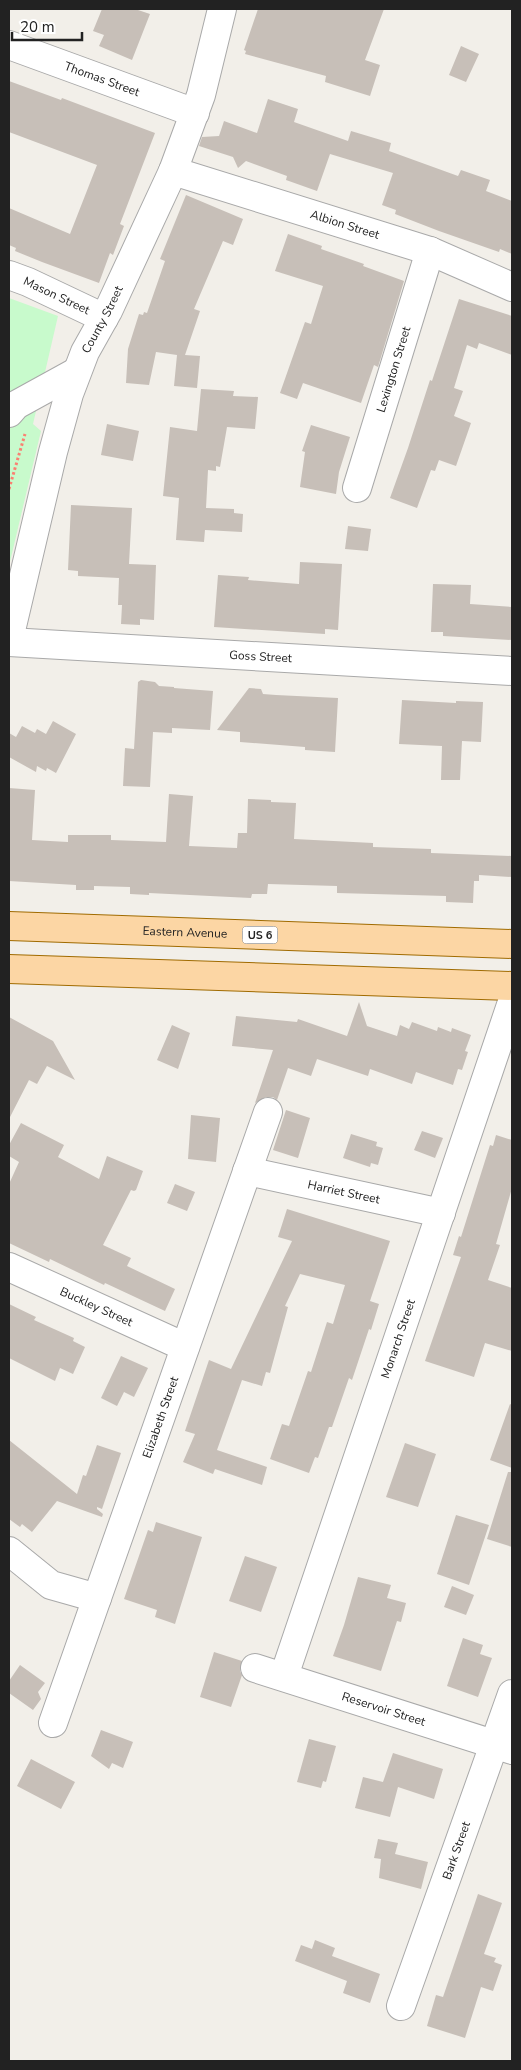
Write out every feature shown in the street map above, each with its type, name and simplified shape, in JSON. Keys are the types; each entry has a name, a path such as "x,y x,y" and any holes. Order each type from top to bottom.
{"main road":[{"name":"Eastern Avenue","path":"9,926 512,944"},
{"path":"9,969 512,986"}],"street":[{"name":"County Street","path":"9,640 53,452 76,372 104,318 174,171 195,113 222,9"},
{"name":"Thomas Street","path":"9,45 195,113"},
{"name":"Albion Street","path":"174,171 430,251 512,287"},
{"name":"Lexington Street","path":"357,488 430,251"},
{"name":"Mason Street","path":"9,275 104,318"},
{"path":"18,421 16,405 76,372"},
{"name":"Goss Street","path":"9,640 512,671"},
{"name":"Monarch Street","path":"284,1676 512,1002"},
{"name":"Elizabeth Street","path":"53,1723 268,1112"},
{"name":"Harriet Street","path":"247,1171 441,1213"},
{"name":"Buckley Street","path":"9,1266 185,1347"},
{"path":"9,1551 51,1585 97,1598"},
{"name":"Reservoir Street","path":"255,1668 504,1747"},
{"name":"Bark Street","path":"400,2006 504,1747 512,1694"}],"path":[{"path":"9,489 23,438 18,421"}],"green space":[{"path":"9,298 58,316 33,424 41,431 9,566"}],"building":[{"path":"102,9 135,9 150,14 132,60 99,46 104,35 93,31"},
{"path":"258,9 384,9 365,60 380,65 370,96 325,82 326,76 245,54 246,51 244,50"},
{"path":"461,46 479,54 466,82 449,75"},
{"path":"9,81 61,100 62,98 155,133 120,224 124,226 113,255 110,253 99,283 15,251 16,248 9,245 9,208 70,234 97,165 9,132"},
{"path":"268,99 298,109 294,122 348,141 351,131 391,143 389,151 458,176 461,170 490,180 486,191 512,201 512,254 500,249 499,252 395,214 396,210 382,205 393,173 330,154 317,191 286,180 287,176 246,161 238,168 233,157 199,146 202,137 219,136 224,121 257,133"},
{"path":"186,195 243,219 233,245 223,241 194,309 200,311 185,355 200,356 197,388 174,386 177,355 156,352 149,385 126,383 128,349 139,314 147,313 165,261 160,259"},
{"path":"288,234 322,246 321,249 404,281 378,367 374,365 361,403 303,383 297,399 280,393 305,322 311,324 323,286 275,271"},
{"path":"459,299 512,316 512,355 479,343 477,349 467,345 454,388 463,391 454,416 471,423 456,466 439,460 435,471 431,470 417,508 390,498"},
{"path":"201,389 234,391 233,396 258,397 255,429 227,427 220,467 216,466 216,471 208,470 206,508 234,509 234,513 243,514 242,532 205,530 204,542 176,540 179,498 163,496 170,427 197,431"},
{"path":"107,424 139,431 133,461 101,455"},
{"path":"311,425 350,437 339,472 336,494 300,487 305,452 302,451"},
{"path":"71,505 132,508 129,564 156,565 154,620 140,619 140,625 121,624 122,605 118,605 119,578 78,576 78,571 68,570"},
{"path":"348,526 371,529 368,551 345,549"},
{"path":"300,562 342,564 338,630 325,629 325,634 214,627 218,575 249,577 248,580 299,584"},
{"path":"433,584 471,585 470,604 512,607 512,640 443,636 443,632 431,632"},
{"path":"141,680 155,682 159,686 213,691 210,730 172,728 172,733 153,732 150,787 123,786 125,748 134,749 138,682"},
{"path":"249,688 261,689 263,694 338,698 335,752 305,750 305,747 240,742 240,732 217,730"},
{"path":"402,700 456,703 456,701 483,702 481,742 462,741 460,780 441,780 442,746 399,744"},
{"path":"53,721 76,734 56,773 47,768 46,771 37,766 36,772 9,757 9,733 16,737 22,726 35,733 37,729 46,734"},
{"path":"9,788 35,790 32,840 68,842 68,835 111,835 111,840 166,842 169,794 193,796 189,846 237,848 238,833 247,833 248,799 271,800 271,802 296,803 294,839 373,843 373,847 431,849 431,853 512,856 512,877 479,875 479,881 474,881 473,903 446,902 446,896 337,893 337,886 268,884 267,894 252,894 251,898 149,893 149,895 130,894 130,887 94,886 94,890 76,890 76,885 9,881"},
{"path":"359,1002 367,1026 397,1036 400,1025 409,1029 412,1022 437,1031 438,1027 451,1032 452,1028 471,1035 465,1051 468,1052 462,1070 458,1069 453,1085 416,1072 412,1084 370,1069 368,1076 317,1059 311,1076 288,1068 277,1100 273,1097 266,1097 255,1103 273,1050 232,1046 236,1016 297,1022 298,1019 347,1036"},
{"path":"9,1017 53,1041 75,1080 47,1066 37,1084 29,1080 9,1119"},
{"path":"172,1025 190,1033 178,1069 157,1060"},
{"path":"286,1110 310,1118 298,1158 273,1150"},
{"path":"191,1115 220,1118 216,1162 188,1159"},
{"path":"21,1123 64,1145 58,1157 99,1179 107,1156 143,1171 136,1190 131,1190 103,1245 131,1258 127,1266 175,1289 165,1311 50,1259 49,1262 9,1243 9,1184 19,1162 9,1156 9,1145"},
{"path":"422,1131 443,1138 435,1158 414,1150"},
{"path":"351,1134 377,1142 376,1146 383,1148 378,1165 371,1163 370,1167 343,1158"},
{"path":"496,1135 512,1140 512,1188 496,1244 500,1245 488,1280 512,1288 512,1351 485,1343 474,1377 425,1361 461,1257 453,1255 459,1236 461,1237 490,1145 493,1146"},
{"path":"175,1184 195,1192 187,1211 167,1203"},
{"path":"287,1209 390,1241 370,1301 379,1304 371,1330 369,1329 352,1380 349,1378 332,1427 329,1427 318,1458 315,1457 309,1473 270,1459 282,1424 289,1426 308,1371 311,1372 327,1322 333,1324 345,1285 300,1274 285,1306 288,1307 270,1373 266,1372 262,1386 242,1380 217,1450 267,1467 262,1485 215,1469 213,1474 183,1462 195,1434 185,1431 209,1360 231,1369 292,1241 278,1237"},
{"path":"9,1304 36,1317 34,1320 74,1338 73,1341 85,1347 73,1374 60,1368 55,1381 9,1358"},
{"path":"121,1356 148,1368 134,1397 124,1392 117,1406 101,1398"},
{"path":"510,1404 512,1405 512,1468 490,1460"},
{"path":"9,1440 77,1494 83,1475 86,1476 97,1445 121,1453 102,1509 97,1507 103,1514 102,1517 57,1501 32,1532 22,1524 20,1527 9,1519"},
{"path":"405,1443 436,1454 418,1507 386,1497"},
{"path":"508,1472 512,1472 512,1547 487,1539"},
{"path":"456,1515 489,1525 469,1585 437,1574"},
{"path":"156,1522 202,1537 175,1624 155,1617 157,1610 124,1599 148,1530 153,1532"},
{"path":"245,1556 277,1567 261,1612 229,1601"},
{"path":"358,1577 391,1585 387,1598 406,1603 401,1622 397,1621 381,1671 333,1656"},
{"path":"452,1586 474,1595 466,1615 444,1607"},
{"path":"463,1638 483,1645 480,1654 492,1658 478,1697 447,1686"},
{"path":"214,1652 242,1661 240,1671 242,1675 231,1707 200,1697"},
{"path":"20,1665 45,1683 38,1692 41,1699 33,1710 9,1693 9,1681"},
{"path":"101,1730 133,1742 123,1768 112,1763 109,1769 91,1756"},
{"path":"309,1739 336,1746 326,1782 323,1781 321,1788 297,1782"},
{"path":"393,1753 443,1769 434,1799 398,1787 390,1817 355,1808 363,1777 383,1782"},
{"path":"31,1759 75,1782 61,1809 17,1786"},
{"path":"378,1839 398,1843 395,1854 428,1862 421,1889 379,1878 381,1859 374,1858"},
{"path":"478,1894 502,1903 484,1954 496,1958 494,1962 502,1965 493,1991 481,1987 465,2038 427,2026 436,1995 443,1997"},
{"path":"315,1940 335,1948 332,1956 380,1974 370,2003 343,1993 347,1981 295,1961 301,1945 312,1949"}]}
